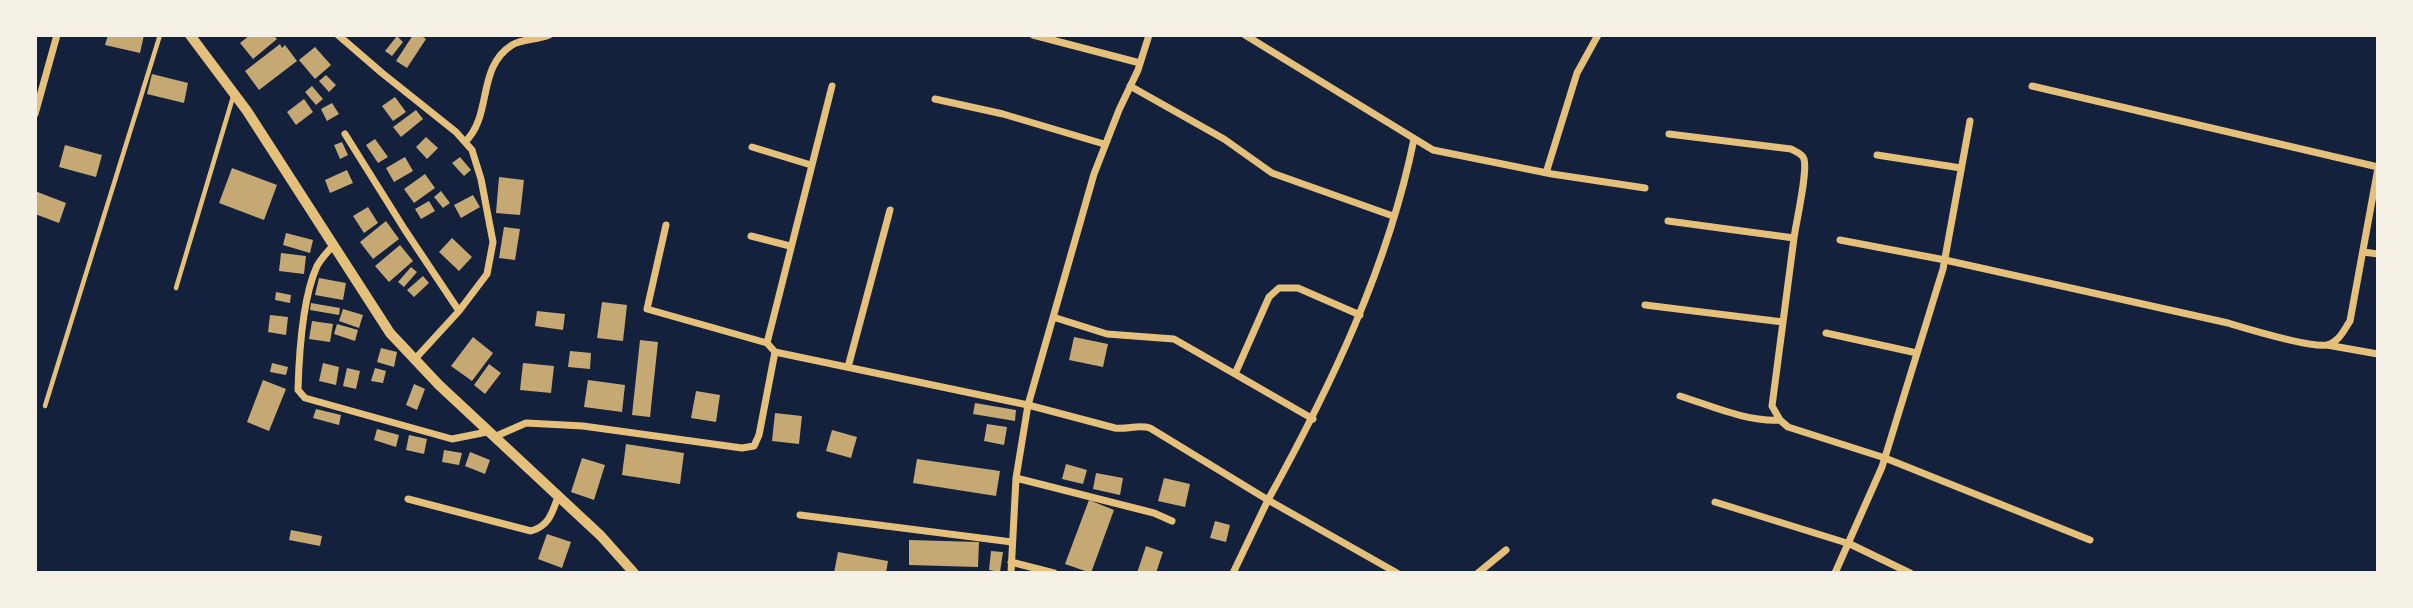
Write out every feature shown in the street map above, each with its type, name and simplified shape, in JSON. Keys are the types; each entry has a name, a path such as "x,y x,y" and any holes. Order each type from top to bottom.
{"street":[{"path":"35,114 57,35"},
{"path":"191,35 234,93 390,333 490,435 601,536 634,573"},
{"path":"338,35 456,132 472,150 481,179 493,242 487,274 459,311 415,359"},
{"path":"465,142 474,134 480,122 487,80 501,54 514,44 549,35"},
{"path":"1033,35 1140,63"},
{"path":"1011,573 1016,478 1028,405 1094,174 1149,35"},
{"path":"1245,35 1433,150 1546,173 1645,188"},
{"path":"1546,173 1577,73 1598,35"},
{"path":"766,343 832,86"},
{"path":"1130,86 1224,139 1272,173 1394,216"},
{"path":"2032,86 2378,167 2350,321 2338,339 2326,345"},
{"path":"935,99 1003,114 1104,144"},
{"path":"1835,573 1850,544 1885,458 1945,260 1970,121"},
{"path":"345,134 459,311"},
{"path":"1669,134 1791,149 1801,153 1805,159 1772,406 1780,421 1788,427 1885,458 2090,540"},
{"path":"1233,573 1268,500 1313,419 1360,315 1394,216 1414,139"},
{"path":"752,147 811,165"},
{"path":"1877,155 1961,168"},
{"path":"848,367 890,210"},
{"path":"1668,221 1794,238"},
{"path":"666,225 647,309 766,343 775,352 1028,405 1124,430 1143,425 1397,573"},
{"path":"751,236 790,246"},
{"path":"1840,240 1945,260 2228,323 2272,336 2378,354"},
{"path":"334,245 317,265 306,306 298,390 305,398 452,439 490,435 526,423 583,426 742,448 754,446 759,435 775,352"},
{"path":"2362,252 2378,254"},
{"path":"1235,374 1269,298 1279,288 1298,288 1360,315"},
{"path":"1645,305 1783,322"},
{"path":"1053,317 1107,334 1174,339 1313,419"},
{"path":"1826,333 1917,353"},
{"path":"1680,396 1734,413 1767,421 1780,421"},
{"path":"1016,478 1154,513 1172,521"},
{"path":"408,499 531,531 541,528 551,517 558,497"},
{"path":"1715,502 1850,544 1910,573"},
{"path":"800,515 1012,542"},
{"path":"1478,573 1506,550"},
{"path":"1011,562 1054,573"}],"lane":[{"path":"45,407 160,35"},
{"path":"176,288 234,93"}],"building":[{"path":"108,35 144,35 140,53 105,45"},
{"path":"250,35 273,35 277,39 253,59 240,43"},
{"path":"413,35 426,39 407,68 396,61"},
{"path":"397,36 403,42 392,56 385,51"},
{"path":"280,44 282,48 285,45 297,61 259,90 245,71"},
{"path":"315,47 331,65 315,79 299,60"},
{"path":"152,74 188,83 184,103 147,94"},
{"path":"326,75 336,85 329,92 319,81"},
{"path":"312,86 323,99 316,105 305,92"},
{"path":"395,97 406,112 393,121 382,106"},
{"path":"304,99 313,112 296,125 287,112"},
{"path":"332,103 339,114 327,121 321,109"},
{"path":"416,110 423,119 401,137 393,127"},
{"path":"426,137 438,148 427,159 416,147"},
{"path":"375,139 388,157 378,163 366,145"},
{"path":"342,142 348,155 340,159 334,145"},
{"path":"65,145 102,155 96,177 59,167"},
{"path":"405,157 413,171 394,182 386,168"},
{"path":"460,157 471,170 464,176 452,163"},
{"path":"232,168 277,185 264,220 219,203"},
{"path":"347,170 353,183 330,193 325,180"},
{"path":"425,174 435,188 414,203 404,189"},
{"path":"499,177 524,180 520,215 496,213"},
{"path":"35,191 66,203 59,223 35,214"},
{"path":"441,191 450,203 443,208 434,197"},
{"path":"473,195 480,207 461,218 454,205"},
{"path":"429,201 435,211 421,219 415,209"},
{"path":"368,207 378,223 364,233 353,216"},
{"path":"386,221 399,239 373,259 360,242"},
{"path":"504,227 520,229 515,260 499,258"},
{"path":"286,233 313,240 310,253 283,245"},
{"path":"452,238 472,257 459,271 439,252"},
{"path":"400,245 413,261 389,282 375,266"},
{"path":"281,253 306,256 304,274 279,271"},
{"path":"411,267 417,272 404,287 398,282"},
{"path":"423,276 429,283 414,297 407,290"},
{"path":"319,278 346,283 343,300 315,295"},
{"path":"276,292 291,295 290,303 275,300"},
{"path":"602,302 627,305 623,341 597,338"},
{"path":"311,303 340,308 339,315 310,310"},
{"path":"343,309 363,315 359,328 339,321"},
{"path":"537,311 565,314 563,330 535,326"},
{"path":"270,315 288,317 286,335 268,332"},
{"path":"312,321 333,324 330,342 309,339"},
{"path":"337,324 358,330 355,341 334,334"},
{"path":"473,337 493,353 472,381 451,366"},
{"path":"1074,337 1108,344 1103,367 1069,360"},
{"path":"640,340 658,342 650,417 632,415"},
{"path":"381,348 397,352 394,367 377,362"},
{"path":"570,351 591,353 590,369 568,367"},
{"path":"272,363 288,367 286,375 270,372"},
{"path":"323,363 339,367 336,385 319,381"},
{"path":"523,363 554,366 551,393 520,390"},
{"path":"489,364 501,373 485,394 474,385"},
{"path":"347,368 360,371 356,389 343,386"},
{"path":"375,368 386,371 383,383 371,381"},
{"path":"263,380 286,389 269,431 247,422"},
{"path":"588,380 625,385 622,412 584,407"},
{"path":"414,384 425,389 417,410 406,405"},
{"path":"696,391 720,395 716,422 691,418"},
{"path":"975,403 1016,410 1015,421 973,414"},
{"path":"316,409 341,415 339,425 313,418"},
{"path":"775,413 802,416 799,444 772,441"},
{"path":"987,424 1007,427 1004,445 984,441"},
{"path":"377,429 399,435 396,447 374,440"},
{"path":"832,430 857,437 851,458 826,451"},
{"path":"409,435 427,439 424,454 406,450"},
{"path":"626,444 684,453 680,484 622,475"},
{"path":"444,450 462,453 459,465 442,462"},
{"path":"470,452 490,460 485,474 465,466"},
{"path":"582,458 605,465 594,500 571,492"},
{"path":"917,459 1000,471 996,496 913,483"},
{"path":"1066,464 1087,470 1083,484 1062,479"},
{"path":"1096,473 1123,478 1120,495 1093,489"},
{"path":"1164,478 1190,484 1185,507 1158,501"},
{"path":"1089,500 1114,510 1091,573 1065,564"},
{"path":"1215,521 1230,525 1226,542 1210,538"},
{"path":"291,530 322,536 320,546 289,540"},
{"path":"547,534 571,542 562,568 538,559"},
{"path":"909,540 979,542 978,567 909,565"},
{"path":"1146,546 1163,552 1156,573 1137,573"},
{"path":"991,551 1003,552 1000,572 989,570"},
{"path":"838,552 888,561 886,573 834,573"}]}
